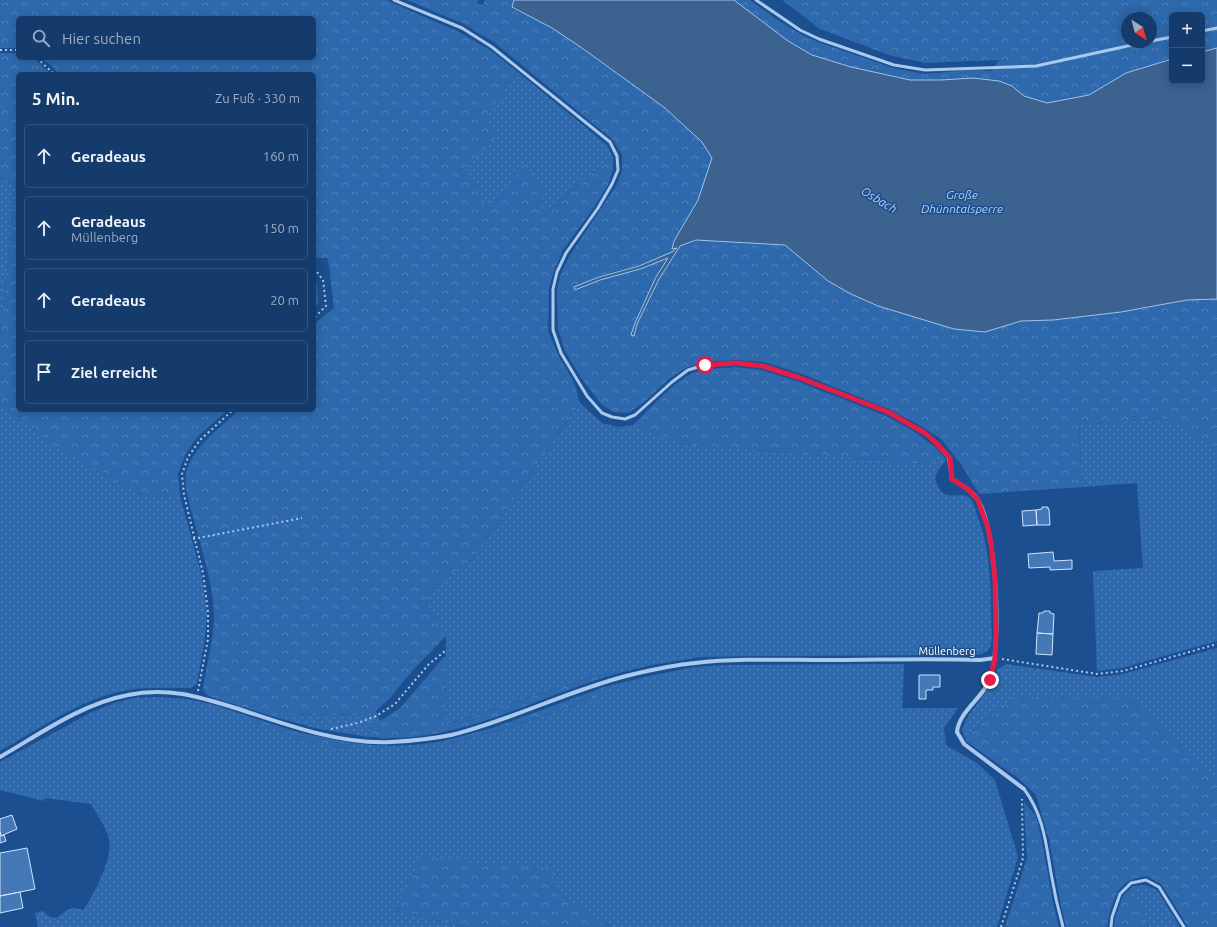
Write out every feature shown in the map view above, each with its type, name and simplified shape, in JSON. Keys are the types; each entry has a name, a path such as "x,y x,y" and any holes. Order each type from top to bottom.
{"street":[{"path":"936,443 950,458 952,479 969,490 978,500 988,528 995,578 995,658 990,680 961,720 957,732 964,744 1024,790"},
{"name":"Müllenberg","path":"0,757 77,713 100,703 127,695 150,692 178,693 198,696 293,727 343,738 389,742 451,734 490,723 603,683 695,662 980,660 995,658"}],"lane":[{"path":"394,0 462,28 492,47 610,142 617,156 618,170 612,184 598,208 566,253 557,272 553,289 553,330 562,353 587,396 602,413 612,417 625,419 636,415 672,382 688,370 705,365 736,363 763,366 800,378 888,412 919,430 936,443"},
{"path":"756,0 800,30 819,39 894,65 925,70 1036,66 1121,47"},
{"path":"1205,30 1217,28"},
{"path":"1157,40 1169,38"},
{"path":"1024,790 1039,814 1046,840 1055,895 1063,927"},
{"path":"1111,927 1112,917 1120,894 1131,883 1146,880 1159,887 1184,927"}],"path":[{"path":"0,50 16,50"},
{"path":"39,60 52,72"},
{"path":"316,271 323,280 326,306 316,316"},
{"path":"198,696 208,639 208,612 203,574 184,495 182,474 188,457 200,440 231,412"},
{"path":"194,539 302,518"},
{"path":"995,658 1097,674 1123,671 1217,644"},
{"path":"330,729 358,723 376,716 395,704 429,664 445,651"},
{"path":"1001,927 1023,858 1022,802 1024,790"}],"green space":[{"path":"0,0 386,0 459,32 490,50 518,72 486,117 498,135 466,169 490,211 525,163 542,188 541,215 613,157 613,169 609,183 595,206 563,250 549,288 548,331 558,355 574,382 580,403 473,559 433,587 426,605 446,636 413,670 390,698 376,711 359,715 280,714 275,717 208,696 203,690 212,642 214,612 209,576 189,502 186,480 188,466 207,439 237,412 316,412 316,322 334,308 328,258 316,258 316,72 56,72 52,66 44,60 316,60 316,16 16,16 16,48 0,48"},
{"path":"407,0 478,0 477,3 483,5 485,0 514,0 512,8 552,28 582,48 665,108 702,142 712,158 698,200 674,241 672,249 678,247 661,258 651,262 600,276 576,290 600,280 640,269 669,257 656,277 635,323 634,336 637,324 659,279 680,246 696,240 785,245 804,260 919,318 954,329 985,332 1021,321 1053,320 1121,312 1187,300 1217,299 1217,449 1167,418 1079,425 1082,487 979,494 961,464 941,439 916,423 889,409 802,374 764,362 736,360 704,362 686,368 669,379 643,403 628,413 614,412 602,405 581,378 565,351 558,329 557,289 561,273 570,255 616,186 622,171 622,155 613,140 495,43 464,24"},
{"path":"734,0 750,0 779,21 818,42 893,68 925,74 969,70 992,71 999,60 925,63 889,55 820,29 782,0 1217,0 1217,48 1205,51 1205,12 1169,12 1169,60 1126,73 1089,95 1047,103 1024,96 1012,86 941,80 910,80 851,67 812,55 788,41"},
{"path":"0,53 16,53 16,60 36,60 49,72 16,72 16,185 0,178"},
{"path":"518,72 607,145 613,157 541,215 525,164 490,211 465,169 498,135 485,117"},
{"path":"0,178 16,185 0,337"},
{"path":"16,185 16,412 226,412 197,437 185,455 178,474 180,496 143,497 48,442 0,404 0,337"},
{"path":"316,283 317,284 318,303 316,306"},
{"path":"735,367 761,370 799,382 886,416 912,430 935,447 937,465 683,444 633,425 667,391 689,375 706,370"},
{"path":"580,403 602,423 619,427 633,425 683,444 937,465 935,447 946,460 939,469 935,478 938,487 943,493 953,496 963,495 972,501 985,540 990,579 991,646 987,651 974,655 701,657 652,665 619,673 618,670 595,676 445,725 446,636 426,605 433,587 473,559"},
{"path":"0,404 48,442 143,497 180,496 201,573 207,613 205,638 197,684 191,688 143,688 110,694 61,715 0,751"},
{"path":"1167,418 1217,449 1217,641 1122,668 1097,671 1093,571 1143,568 1137,483 1082,487 1079,425"},
{"path":"1217,648 1217,780 1200,766 1013,697 965,738 962,729 968,716 994,681 997,670 1006,664 1097,677 1123,674"},
{"path":"444,657 446,657 445,725 595,676 618,670 619,673 508,713 452,730 395,738 374,737 370,729 400,708"},
{"path":"904,664 902,708 958,708 944,728 946,745 977,763 995,780 1018,857 997,927 611,927 557,892 395,911 464,927 38,927 35,913 43,911 48,916 56,918 69,909 73,908 83,910 92,896 106,866 110,846 108,835 91,804 45,798 44,801 0,790 0,762 92,712 114,703 134,698 157,697 187,699 215,705 254,718 253,721 310,743 350,749 352,743 402,746 427,744 451,739 452,743 518,725 559,711 605,693 604,687 694,667 727,665"},
{"path":"604,687 606,693 559,711 518,725 452,743 451,739 492,728"},
{"path":"1013,697 1136,698 1200,766 1217,780 1217,927 1188,927 1162,885 1147,876 1131,880 1121,887 1117,893 1109,914 1107,927 1066,927 1049,839 1036,795 1019,779 966,741 965,738"},
{"path":"376,711 380,721 370,729 376,737 319,729 275,717 280,714 359,715"},
{"path":"254,718 297,732 352,743 350,749 310,743 253,721"},
{"path":"1024,802 1036,816 1059,927 1005,927 1027,858"},
{"path":"422,858 551,868 557,892 611,927 464,927 395,911"},
{"path":"1145,885 1157,890 1180,927 1149,927 1137,900 1133,886"},
{"path":"1133,886 1137,900 1149,927 1114,927 1115,918 1123,896"}],"water":[{"name":"Große Dhünntalsperre","path":"514,0 734,0 788,41 812,55 851,67 910,80 973,78 999,81 1012,86 1024,96 1047,103 1089,95 1126,73 1169,60 1169,84 1205,84 1205,51 1217,48 1217,299 1187,300 1121,312 1053,320 1021,321 985,332 954,329 878,306 851,294 828,281 785,245 696,240 680,246 659,279 637,324 634,336 631,335 656,277 668,258 640,269 600,280 575,290 574,287 599,277 639,266 672,252 677,248 672,249 674,241 698,200 712,158 702,142 665,108 552,28 512,7"}],"building":[{"path":"1042,507 1048,507 1049,509 1050,525 1037,525 1036,510 1042,509"},
{"path":"1036,510 1037,525 1023,526 1022,511"},
{"path":"1053,552 1054,561 1072,560 1072,569 1050,570 1050,567 1029,568 1028,554"},
{"path":"1044,611 1050,611 1050,613 1054,614 1053,634 1037,633 1039,613 1043,613"},
{"path":"1037,633 1053,634 1052,655 1036,654"},
{"path":"919,675 940,675 940,687 933,687 933,690 926,690 926,699 919,699"},
{"path":"12,815 17,829 1,836 0,819"},
{"path":"0,832 1,836 4,835 6,841 0,843"},
{"path":"27,848 35,889 0,896 0,853"},
{"path":"20,892 23,908 0,913 0,896"}],"route":[{"path":"705,365 736,363 763,366 800,378 888,412 925,433 950,458 952,479 969,490 978,500 988,528 991,544 995,578 996,637 995,658 990,680"}],"water label":[{"name":"Osbach","path":"879,200"}]}
